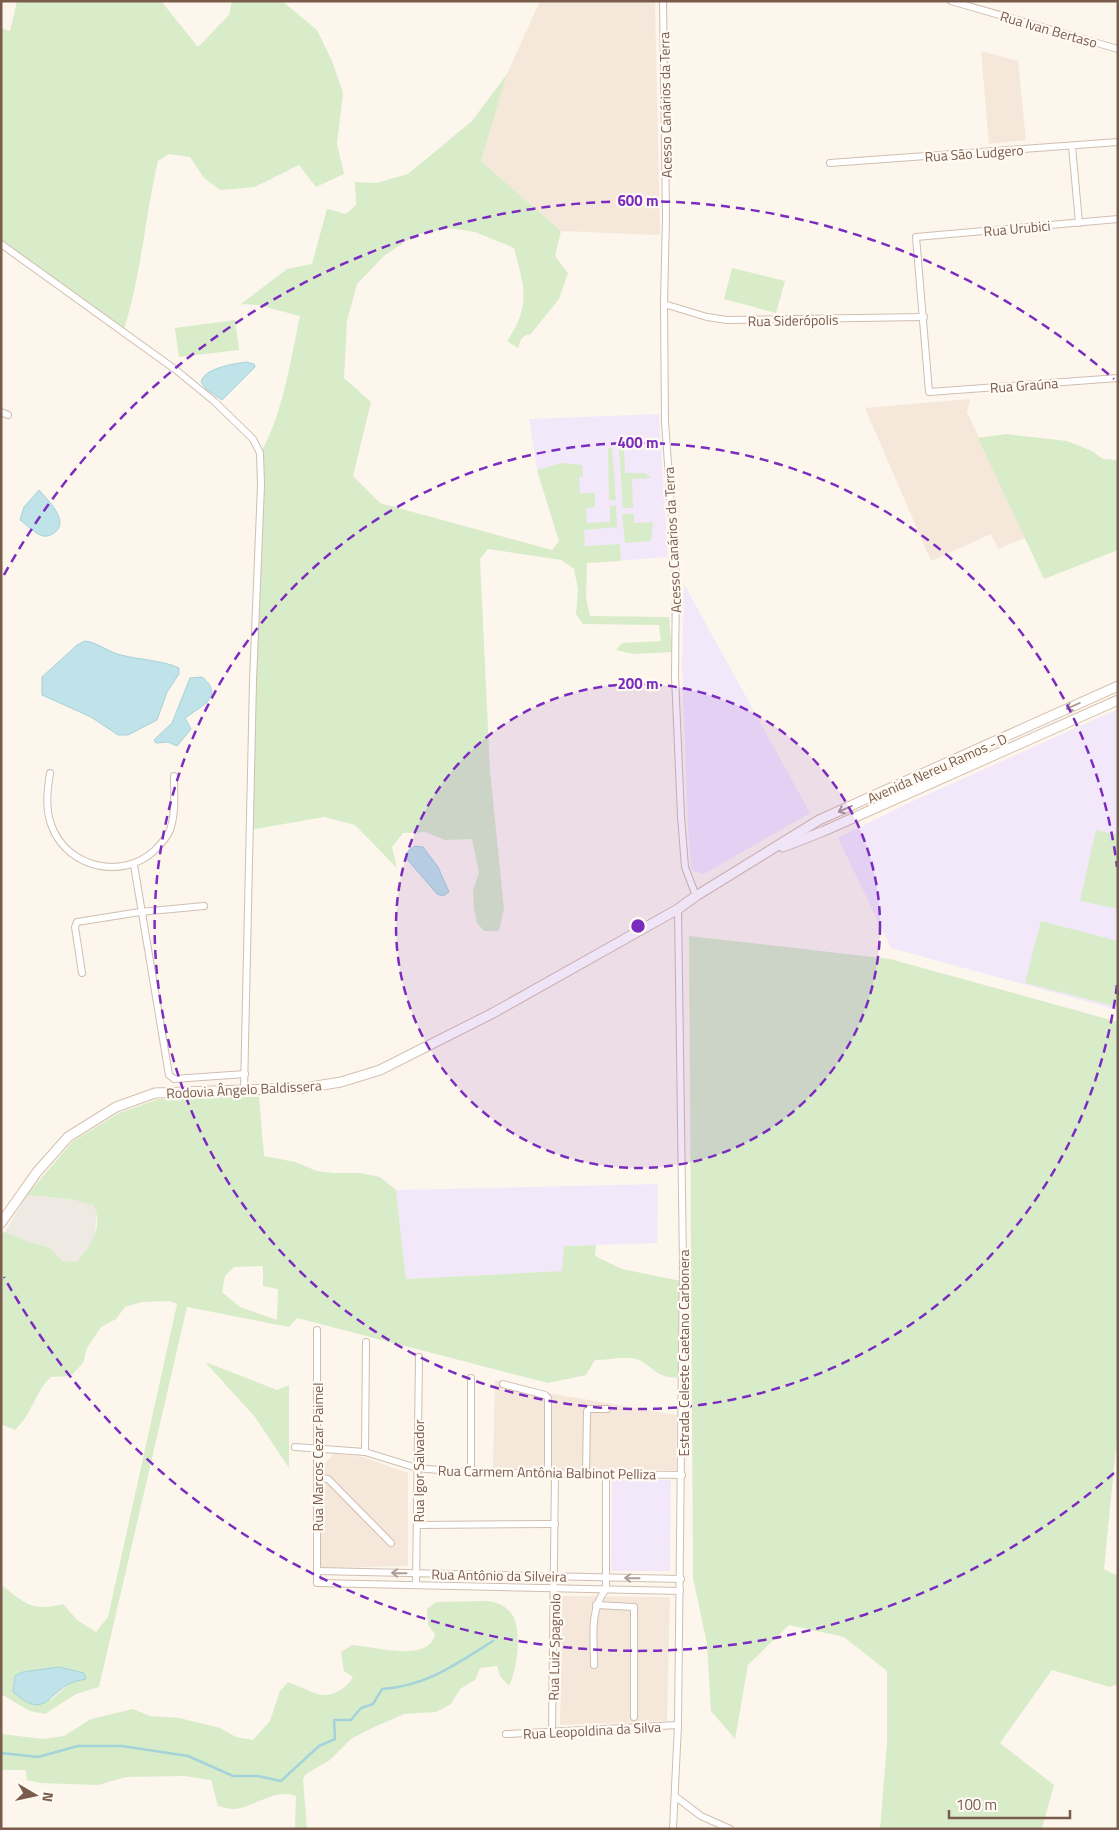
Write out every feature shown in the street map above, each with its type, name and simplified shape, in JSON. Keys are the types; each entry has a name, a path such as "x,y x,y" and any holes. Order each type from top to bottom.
{"street":[{"name":"Acesso Canários da Terra","path":"663,1 666,217 664,304 665,422 676,576 675,676 681,808 686,867 696,896"},
{"name":"Rua Ivan Bertaso","path":"951,1 1118,49"},
{"name":"Rua São Ludgero","path":"830,163 1118,142"},
{"path":"1072,146 1079,223"},
{"name":"Rua Urubici","path":"924,317 916,237 1118,219"},
{"path":"1,244 193,384 253,439 260,453 261,485 253,681 244,1090"},
{"name":"Rua Siderópolis","path":"664,304 707,317 727,320 924,317"},
{"name":"Rua Graúna","path":"924,317 929,392 1118,378"},
{"path":"1,412 8,416"},
{"name":"Avenida Nereu Ramos - D","path":"678,909 759,856 819,820 1118,686"},
{"name":"Avenida Nereu Ramos - D","path":"759,856 824,831 1118,700"},
{"path":"50,774 46,797 52,828 69,852 84,861 102,866 134,865 160,845 170,832 174,816 174,776"},
{"path":"134,865 140,912 169,1075 174,1080 245,1074"},
{"path":"82,973 75,927 77,922 140,912 204,906"},
{"name":"Rodovia Ângelo Baldissera","path":"1,1223 37,1172 68,1137 116,1107 155,1093 304,1088 341,1082 380,1070 485,1018 678,909"},
{"name":"Estrada Celeste Caetano Carbonera","path":"672,1829 676,1797 682,1475 683,1195 678,909"},
{"name":"Rua Marcos Cezar Paimel","path":"317,1330 317,1583"},
{"path":"365,1452 366,1342"},
{"name":"Rua Igor Salvador","path":"416,1585 420,1356"},
{"path":"471,1378 471,1472"},
{"name":"Rua Luiz Spagnolo","path":"503,1384 545,1395 548,1398 555,1524 552,1731"},
{"path":"586,1474 587,1411 589,1409 607,1410"},
{"name":"Rua Carmem Antônia Balbinot Pelliza","path":"295,1447 365,1452 418,1468 471,1472 682,1475"},
{"path":"594,1665 596,1605 606,1589 606,1474"},
{"path":"317,1478 328,1479 391,1544"},
{"path":"418,1524 555,1524"},
{"name":"Rua Antônio da Silveira","path":"317,1571 681,1580"},
{"name":"Rua Antônio da Silveira","path":"317,1583 555,1587 680,1592"},
{"path":"596,1605 634,1607 634,1717"},
{"name":"Rua Leopoldina da Silva","path":"506,1734 678,1725"},
{"path":"676,1797 701,1816 730,1829"}],"shaded area":[{"path":"540,1 655,1 660,235 561,231 481,161 507,74"},
{"path":"981,51 1018,61 1026,140 989,144"},
{"path":"970,399 967,412 1025,538 998,549 991,534 931,561 865,408"},
{"path":"659,414 668,557 587,563 559,541 537,470 529,419"},
{"path":"684,584 810,813 704,874 693,871 691,866 688,826 682,665"},
{"path":"1118,709 1118,1010 891,948 838,838 913,801"},
{"path":"658,1184 657,1243 564,1246 563,1271 406,1279 396,1190"},
{"path":"27,1195 69,1199 93,1205 97,1212 94,1239 76,1262 61,1261 49,1247 32,1243 5,1232"},
{"path":"495,1380 542,1392 677,1415 676,1470 493,1468"},
{"path":"334,1454 363,1457 408,1473 408,1566 321,1568 321,1467"},
{"path":"612,1480 671,1480 670,1571 611,1571"},
{"path":"562,1596 670,1597 667,1721 560,1725"}],"green space":[{"path":"17,1 161,1 198,47 229,15 232,1 282,1 317,30 332,61 343,93 337,144 344,174 316,187 299,165 255,187 220,190 204,178 190,157 169,154 158,161 139,269 123,332 1,244 1,28 10,31"},
{"path":"507,74 481,161 561,231 555,256 568,273 559,299 530,335 526,335 521,339 518,348 507,341 520,316 524,296 521,274 514,248 475,232 450,228 415,235 384,256 357,284 347,321 344,378 371,402 353,476 380,503 552,550 559,541 537,470 561,463 582,465 583,477 579,477 580,493 595,493 595,507 586,508 587,523 610,522 610,506 616,506 617,527 584,530 585,546 620,544 621,561 587,563 586,597 590,616 669,617 672,652 634,654 616,650 622,643 661,641 659,625 583,624 576,614 578,589 574,569 561,560 488,549 480,559 490,771 504,909 499,931 484,931 477,923 474,909 473,891 479,872 472,839 445,840 425,832 403,833 392,847 397,868 355,825 324,817 250,830 260,453 274,424 280,406 300,316 258,305 241,304 287,269 312,264 327,209 346,214 356,205 355,182 376,183 408,174 472,121"},
{"path":"732,268 785,281 776,313 724,299"},
{"path":"235,320 239,350 179,357 175,328"},
{"path":"1006,434 1067,441 1092,451 1103,459 1118,460 1118,550 1044,579 978,438"},
{"path":"608,448 612,448 616,500 609,500"},
{"path":"619,448 624,448 625,473 645,473 651,478 632,479 633,508 623,508"},
{"path":"622,514 634,514 634,523 653,522 651,541 625,543"},
{"path":"1096,830 1118,835 1118,909 1080,901"},
{"path":"1041,921 1118,941 1118,1007 1025,983"},
{"path":"689,936 890,959 1118,1022 1118,1427 1104,1569 1118,1576 1118,1684 1110,1687 1052,1670 1000,1743 1054,1785 1042,1829 880,1829 887,1744 887,1671 844,1637 789,1625 748,1665 735,1739 711,1711 707,1644 693,1578"},
{"path":"259,1097 264,1156 295,1162 317,1171 360,1173 380,1177 396,1190 406,1279 562,1271 564,1246 596,1245 595,1256 622,1269 681,1281 679,1377 660,1374 636,1359 621,1358 595,1360 586,1375 548,1383 297,1318 289,1327 187,1307 99,1687 76,1694 45,1714 30,1711 1,1694 1,1589 3,1586 24,1602 37,1607 63,1604 77,1620 96,1632 108,1617 177,1304 169,1301 142,1302 125,1307 116,1319 101,1327 87,1348 83,1363 71,1376 51,1377 40,1390 26,1417 15,1430 1,1424 1,1233 5,1232 32,1243 49,1247 62,1261 76,1262 91,1243 97,1228 96,1213 93,1205 69,1199 27,1195 72,1142 119,1113 158,1099","holes":["263,1266 263,1286 278,1289 277,1320 240,1307 222,1292 225,1276 234,1267","59,1667 70,1670 71,1683 51,1700 23,1672"]},
{"path":"205,1362 277,1390 289,1385 289,1468 255,1417"},
{"path":"487,1601 497,1603 509,1610 515,1620 518,1650 509,1686 500,1676 497,1666 480,1668 475,1680 460,1689 451,1704 436,1712 404,1714 351,1739 330,1760 306,1774 303,1779 307,1829 292,1829 295,1828 296,1796 288,1794 280,1794 242,1808 232,1809 218,1806 211,1780 184,1776 126,1777 98,1785 40,1783 27,1780 26,1770 1,1770 1,1734 44,1739 64,1736 91,1719 133,1709 150,1716 179,1718 220,1728 236,1737 253,1740 270,1721 280,1691 288,1682 321,1695 335,1693 347,1685 353,1677 344,1671 341,1652 352,1645 399,1651 423,1649 431,1643 435,1634 428,1625 427,1609 436,1602"}],"water":[{"path":"246,362 254,364 255,367 222,400 206,389 201,382 207,373 213,370"},
{"path":"39,490 52,505 59,517 59,528 47,536 37,533 20,520 24,507"},
{"path":"85,641 121,655 165,663 179,668 179,674 167,692 157,720 128,735 118,735 91,717 42,695 42,677 77,645"},
{"path":"202,677 212,690 211,695 203,705 185,718 191,729 177,746 168,742 156,743 154,740 172,723 190,678"},
{"path":"415,846 423,847 438,867 449,892 443,896 437,894 407,859 407,852"},
{"path":"59,1667 84,1673 86,1679 71,1683 44,1703 38,1705 23,1700 13,1692 15,1676 23,1672"}],"waterway":[{"path":"1,1753 38,1757 78,1746 122,1746 188,1756 233,1776 258,1776 281,1781 319,1746 335,1739 334,1720 351,1720 361,1708 373,1704 382,1689 398,1687 427,1679 453,1666 493,1641"}]}
